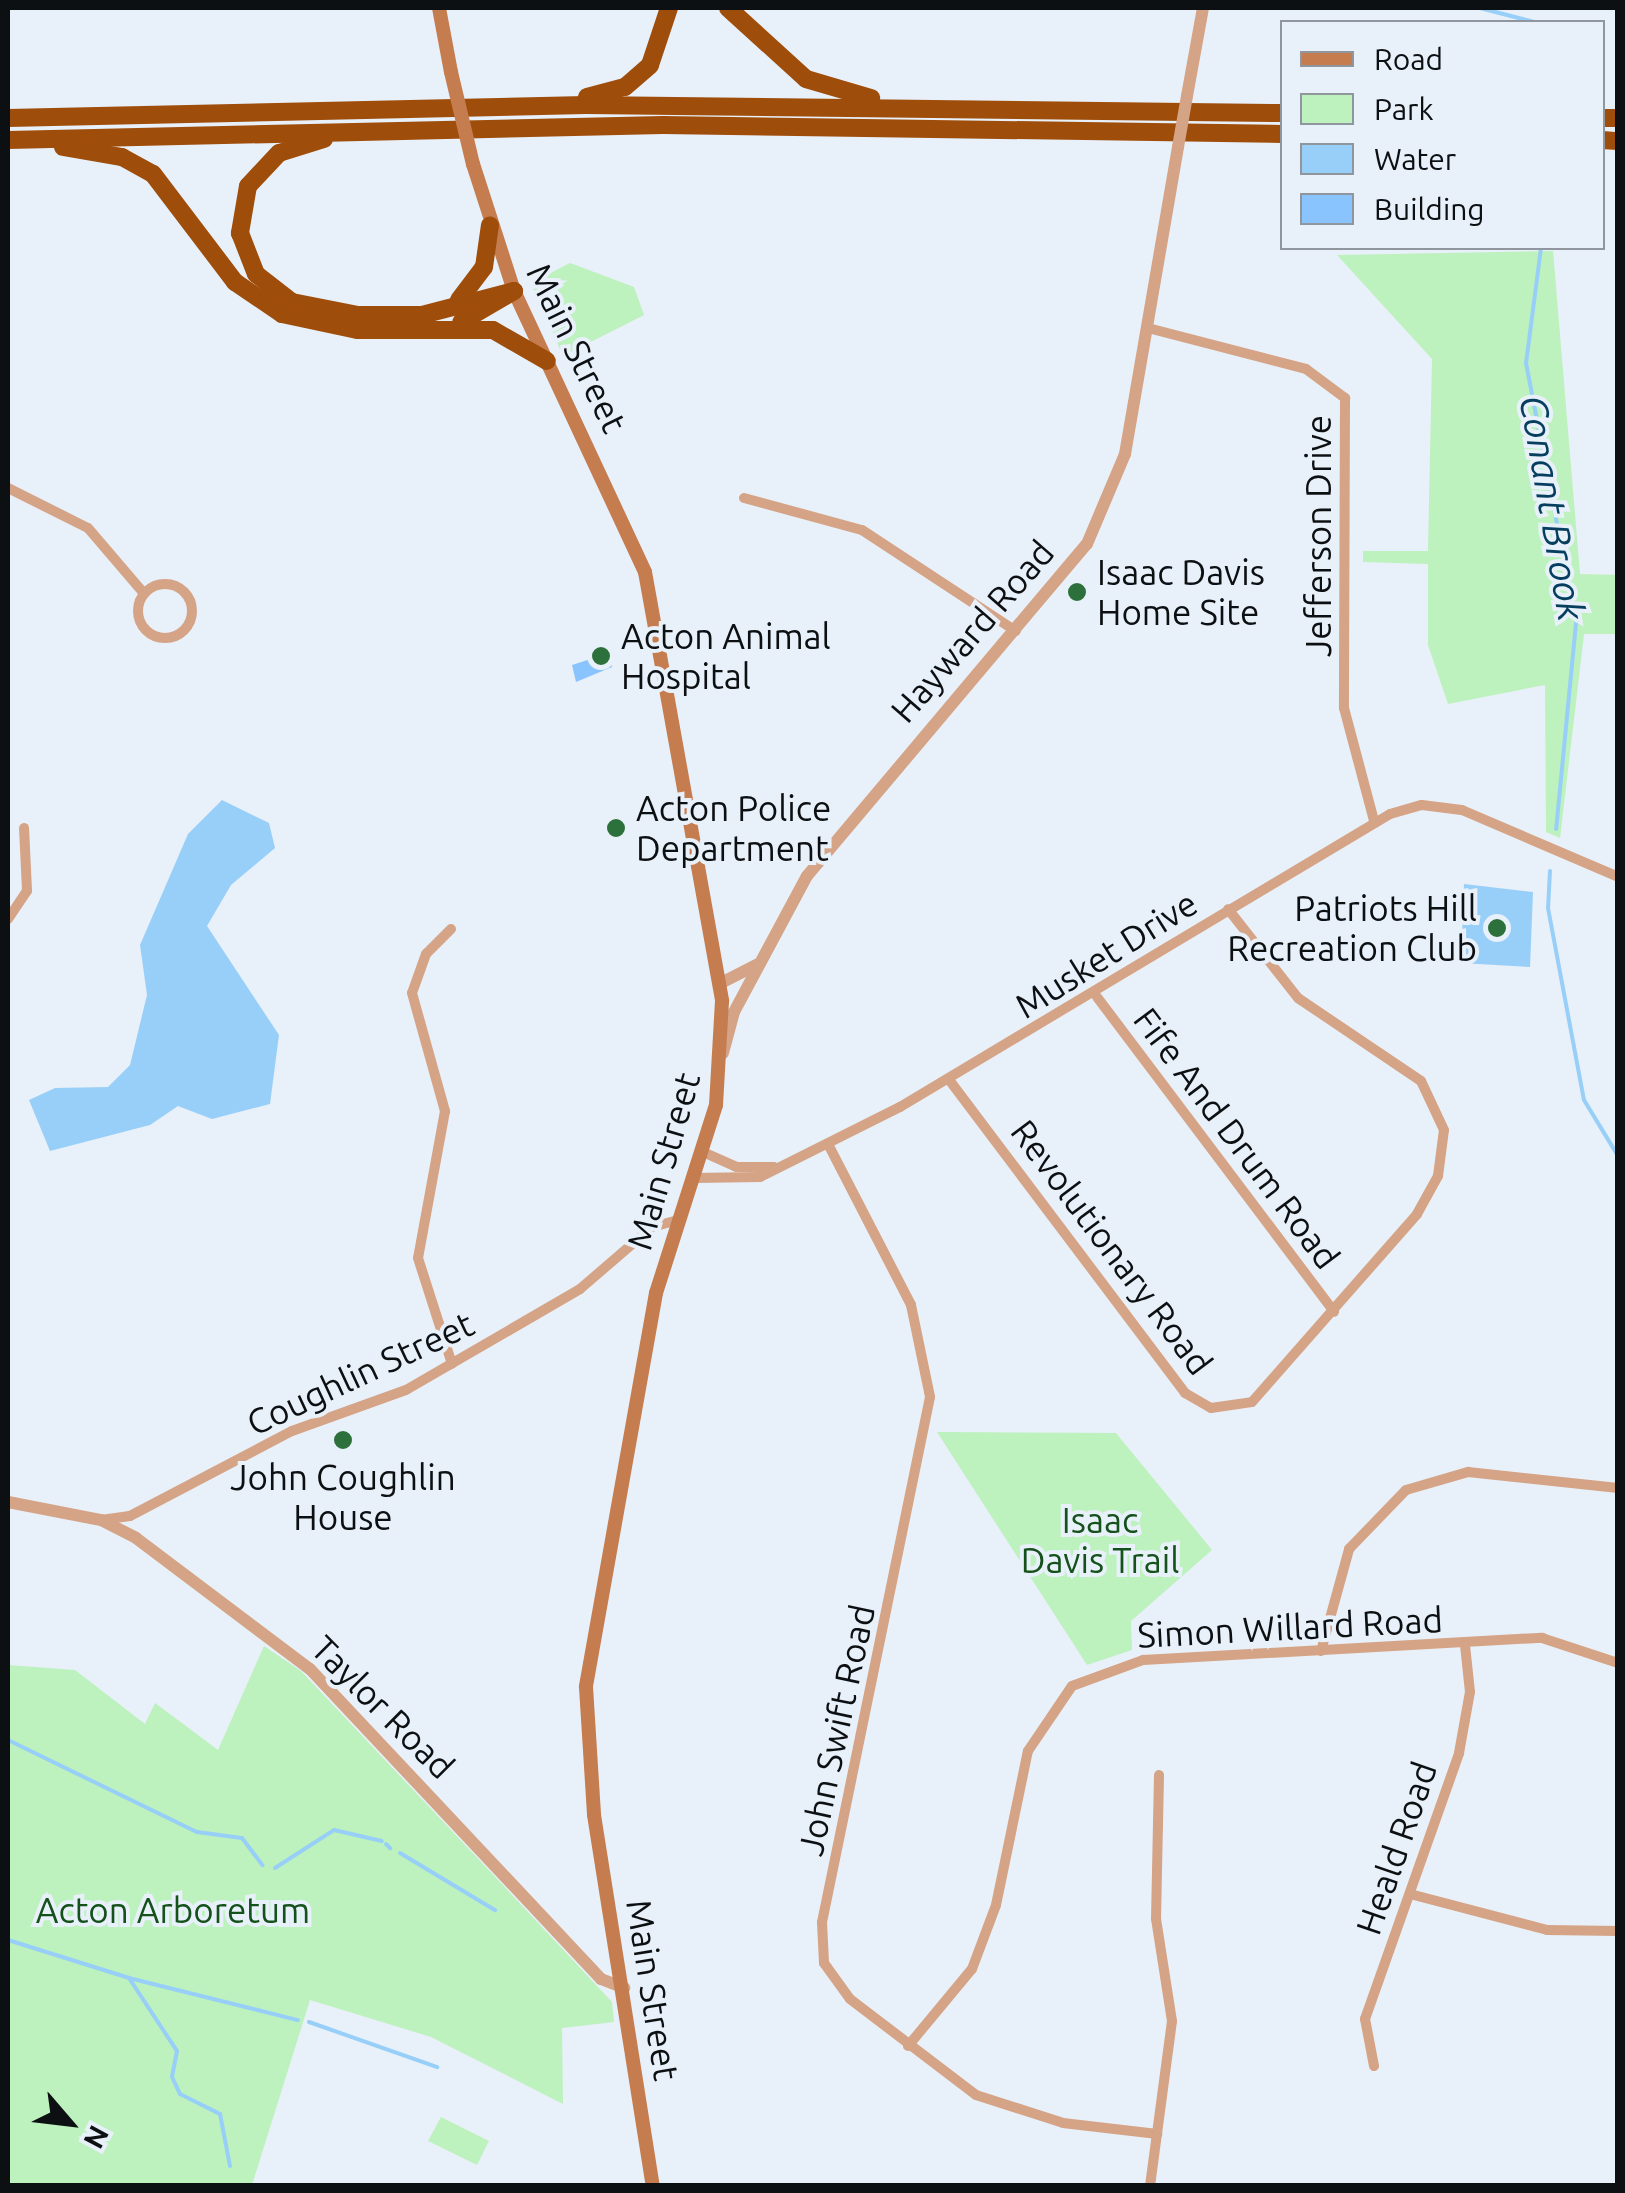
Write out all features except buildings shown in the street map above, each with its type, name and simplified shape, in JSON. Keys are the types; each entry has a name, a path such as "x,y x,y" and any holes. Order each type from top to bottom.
{"highway":[{"path":"534,106 634,80 659,52 668,8"},
{"path":"728,8 806,79 910,107"},
{"path":"8,118 534,106 1280,113"},
{"path":"368,130 295,146 264,165 242,204 247,259 273,291 311,308 395,316 514,291"},
{"path":"10,140 368,130 1280,134"},
{"path":"10,140 116,156 148,170 235,282 282,314 358,330 499,332 547,361"},
{"path":"448,307 481,275 490,225"},
{"path":"426,328 481,316 514,291"}],"main road":[{"name":"Main Street","path":"438,8 473,164 514,291 645,572 722,1000 723,1055 703,1152 678,1220 638,1380 586,1687 594,1815 653,2186"}],"street":[{"name":"Hayward Road","path":"723,1055 760,963 850,817 1016,631 1101,516 1125,454 1203,8"},
{"name":"Jefferson Drive","path":"1148,328 1306,370 1346,398 1344,708 1374,821"},
{"path":"8,488 88,528 141,590 149,630 182,634 189,597 166,586 141,590"},
{"path":"744,498 862,530 1016,631"},
{"name":"Musket Drive","path":"694,1178 738,1184 828,1144 1097,998 1228,909 1374,821 1422,805 1462,810 1618,877"},
{"path":"8,920 27,892 24,828"},
{"name":"Revolutionary Road","path":"950,1080 1195,1400 1227,1410 1252,1402 1334,1312 1429,1195 1444,1151 1441,1113 1386,1052 1298,998 1228,909"},
{"path":"451,929 426,954 412,993 444,1111 418,1258 452,1364"},
{"path":"720,984 760,963"},
{"path":"722,1000 744,995"},
{"name":"Fife And Drum Road","path":"1097,998 1334,1312"},
{"name":"John Swift Road","path":"828,1144 911,1305 930,1370 917,1477 820,1945 831,1979 908,2046 976,2096 1027,2114 1157,2134"},
{"name":"Musket Drive","path":"703,1152 736,1167 790,1163"},
{"name":"Coughlin Street","path":"101,1520 204,1483 292,1431 452,1364 580,1289 652,1226 678,1220"},
{"path":"1321,1652 1349,1549 1406,1490 1468,1472 1618,1488"},
{"name":"Taylor Road","path":"8,1502 101,1520 310,1669 601,1979 624,1988"},
{"name":"Simon Willard Road","path":"908,2046 972,1969 996,1905 1028,1750 1072,1686 1142,1660 1465,1645 1566,1641 1618,1663"},
{"name":"Heald Road","path":"1374,2066 1365,2019 1465,1726 1465,1645"},
{"path":"1150,2186 1172,2021 1156,1920 1159,1775"},
{"path":"1410,1894 1547,1930 1618,1931"}],"green space":[{"path":"1553,251 1580,574 1618,575 1617,634 1584,634 1560,838 1546,832 1545,685 1448,704 1428,645 1428,564 1363,562 1363,551 1428,551 1432,359 1337,255"},
{"path":"570,263 634,287 644,315 563,356 531,283"},
{"name":"Isaac Davis Trail","path":"937,1432 1116,1433 1212,1550 1131,1621 1132,1650 1087,1665"},
{"name":"Acton Arboretum","path":"264,1646 301,1671 612,2002 614,2022 562,2028 563,2104 431,2037 310,2000 252,2185 8,2185 8,1665 75,1670 145,1724 155,1703 218,1750"},
{"path":"441,2117 489,2141 477,2165 428,2141"}],"water":[{"path":"222,800 269,823 275,848 231,885 207,926 279,1035 270,1104 212,1119 178,1106 150,1125 50,1151 29,1100 55,1088 108,1087 130,1065 147,995 140,945 188,834"},
{"name":"Patriots Hill Recreation Club","path":"1464,884 1533,892 1530,967 1461,963"}],"waterway":[{"name":"Conant Brook","path":"1480,8 1526,20"},
{"name":"Conant Brook","path":"1541,250 1526,363 1576,623 1556,829"},
{"name":"Conant Brook","path":"1550,871 1548,908 1584,1100 1618,1156"},
{"path":"8,1740 197,1832 242,1838 262,1865"},
{"path":"275,1868 334,1830 382,1841"},
{"path":"386,1844 390,1848"},
{"path":"400,1853 495,1910"},
{"path":"8,1940 129,1978 177,2051 172,2077 180,2094 220,2114 230,2166"},
{"path":"129,1978 298,2020"},
{"path":"309,2022 437,2067"}],"place":[{"name":"Isaac Davis Home Site","path":"1077,592"},
{"name":"Acton Animal Hospital","path":"601,656"},
{"name":"Acton Police Department","path":"616,828"},
{"name":"Patriots Hill Recreation Club","path":"1497,928"},
{"name":"John Coughlin House","path":"343,1440"}]}
